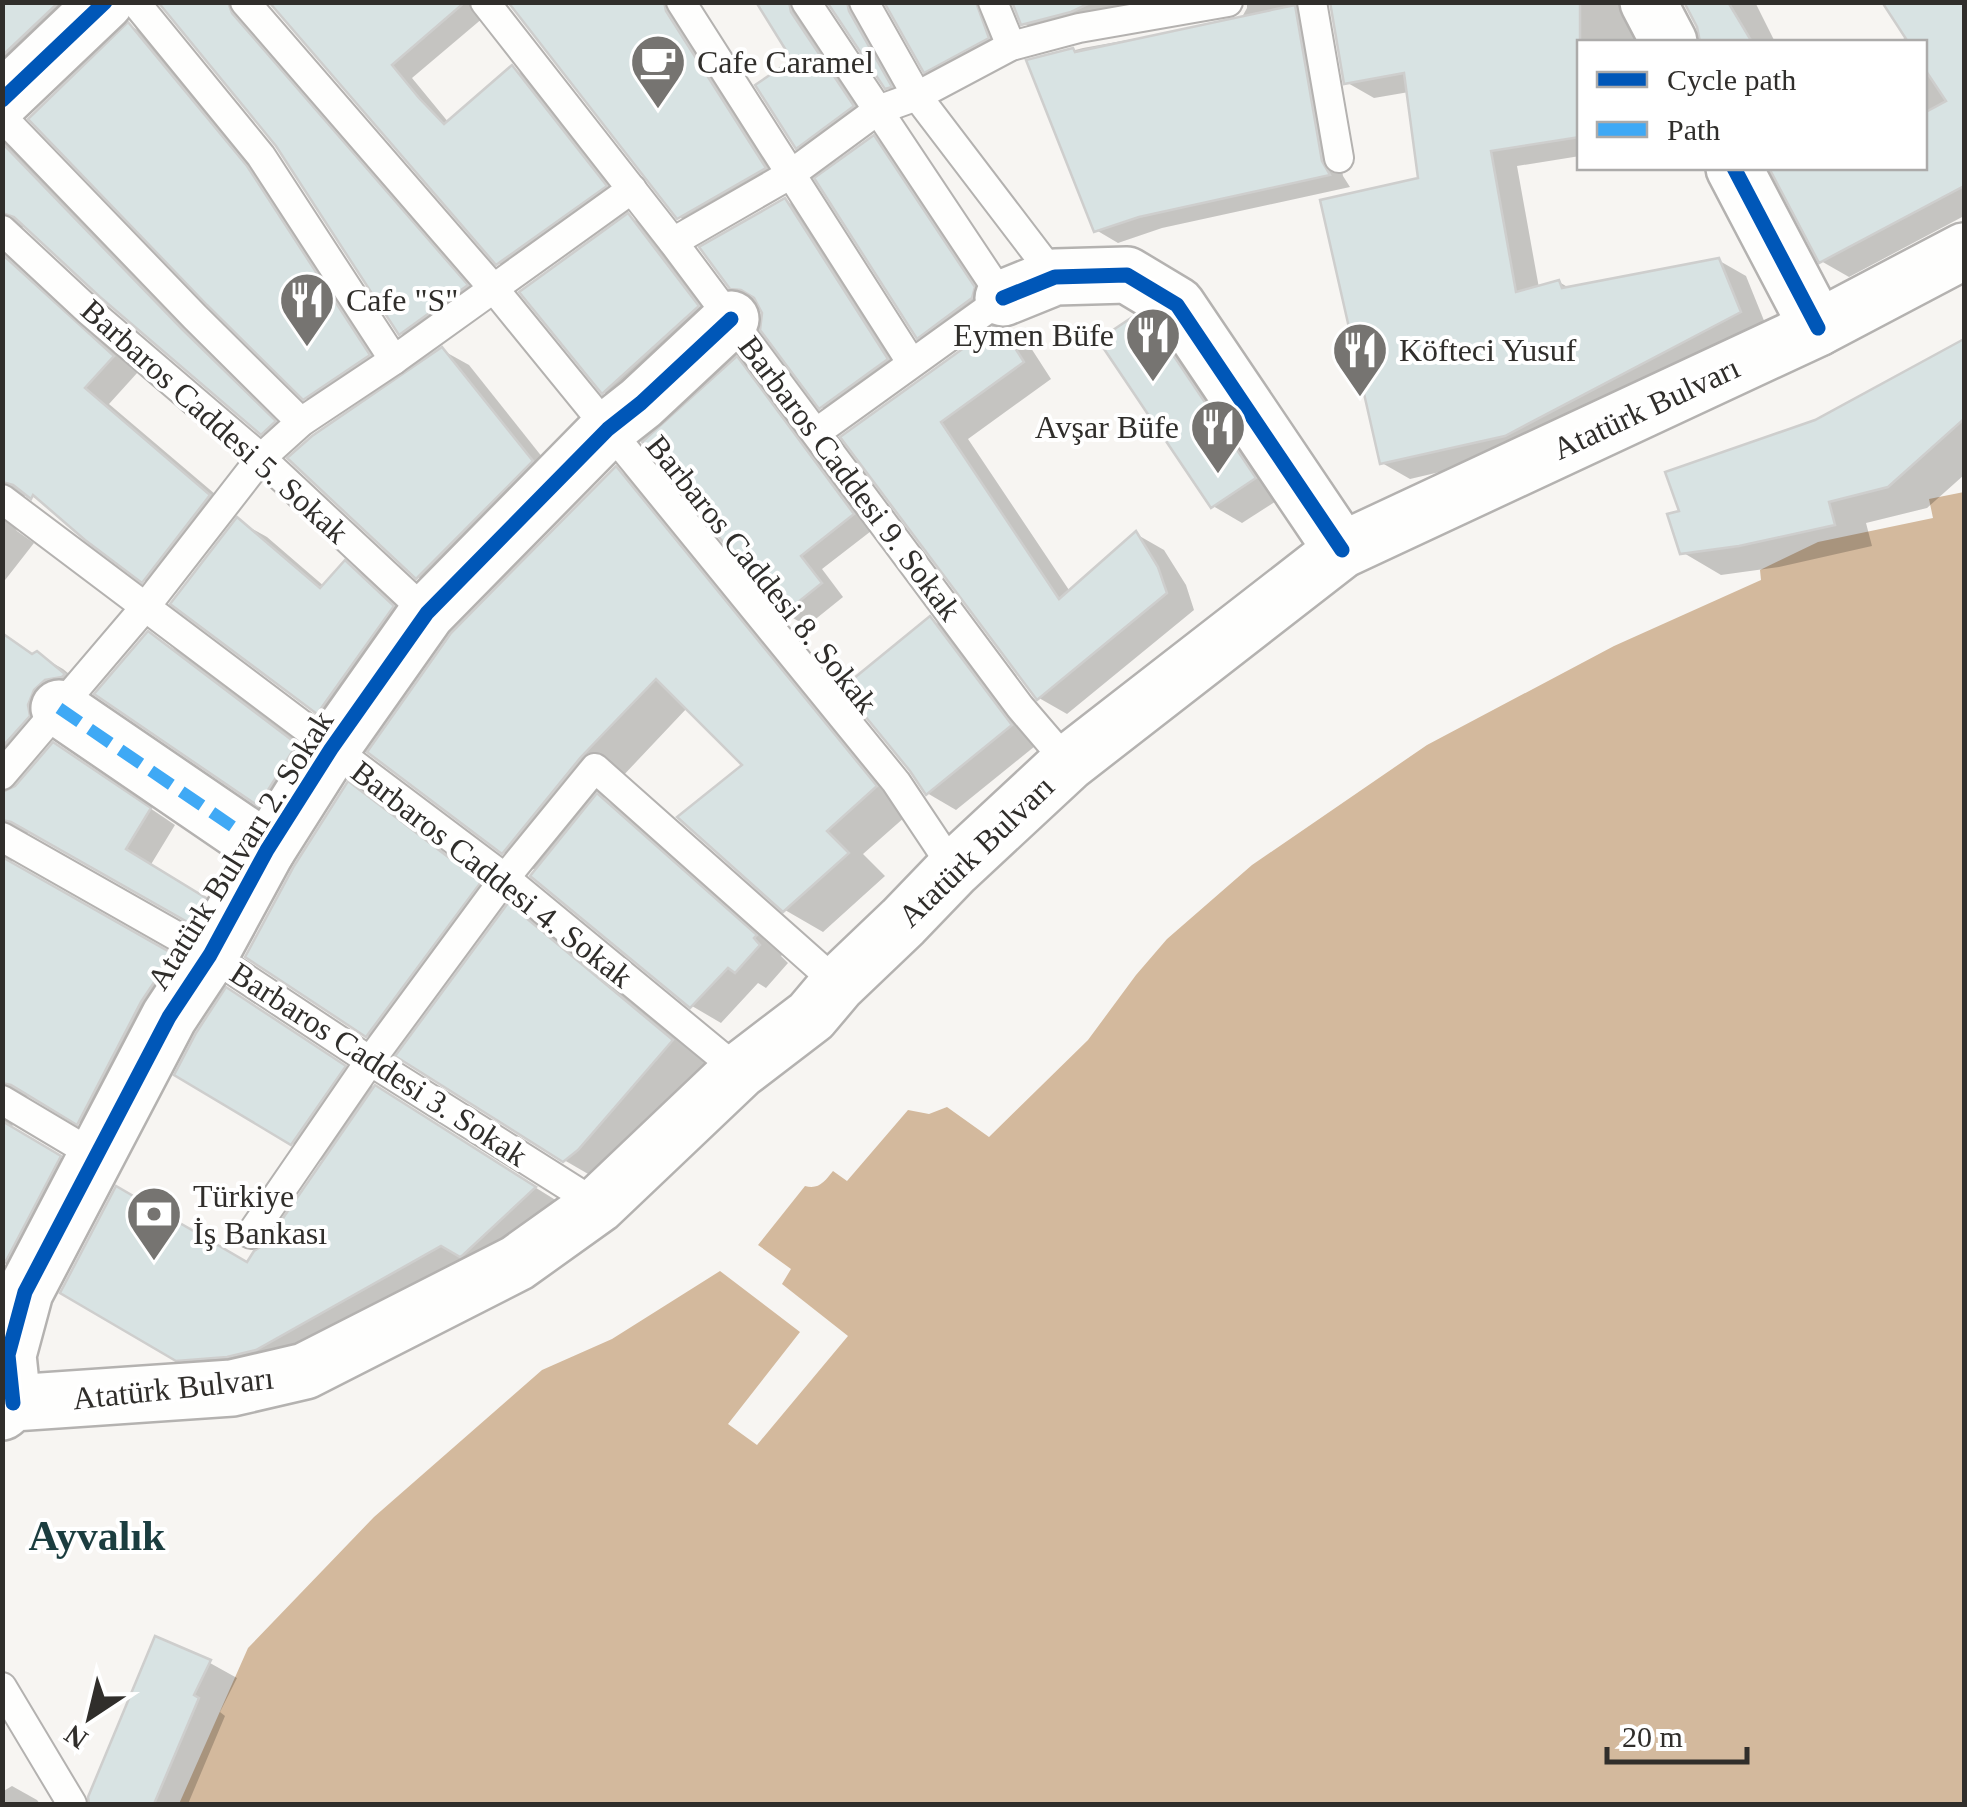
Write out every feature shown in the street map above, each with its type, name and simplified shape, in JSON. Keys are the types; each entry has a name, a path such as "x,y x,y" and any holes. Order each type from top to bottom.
{"street":[{"path":"2,100 104,2"},
{"path":"1648,2 1668,40"},
{"path":"1735,170 1818,328"},
{"name":"Atatürk Bulvarı","path":"8,1408 232,1388 305,1372 517,1263 598,1205 739,1071 811,1016 954,869 1068,763 1342,550 1818,328 1964,252"},
{"path":"1003,298 1056,277 1127,275 1177,305 1342,550"},
{"name":"Atatürk Bulvarı 2. Sokak","path":"8,1408 14,1286 96,1156 169,1018 331,749 428,613 608,430 731,319"},
{"path":"58,708 268,850"}],"lane":[{"path":"135,2 261,156 394,360"},
{"name":"Barbaros Caddesi 8. Sokak","path":"245,2 494,289 896,782 954,869"},
{"name":"Barbaros Caddesi 9. Sokak","path":"485,2 674,242 1020,707 1068,763"},
{"path":"681,2 911,362"},
{"path":"806,2 1003,298 817,432"},
{"path":"864,2 917,96 1056,277"},
{"path":"993,2 1011,46"},
{"path":"674,242 791,174 878,110 917,96 1076,15 1228,2"},
{"path":"1312,2 1339,158"},
{"path":"2,117 300,422"},
{"path":"2,775 146,606 261,458 300,422 394,360 632,189"},
{"name":"Barbaros Caddesi 5. Sokak","path":"2,230 88,310 261,458 428,613"},
{"name":"Barbaros Caddesi 4. Sokak","path":"2,499 504,878 739,1071"},
{"path":"251,1234 370,1061 504,878 594,768 838,984"},
{"name":"Barbaros Caddesi 3. Sokak","path":"5,844 210,955 598,1205"},
{"path":"2,1100 96,1156"},
{"path":"2,1687 72,1804"}],"shaded area":[{"path":"1964,492 1964,1804 179,1804 248,1648 374,1517 542,1370 612,1339 720,1271 800,1332 728,1424 757,1445 848,1336 782,1284 791,1269 758,1245 805,1186 818,1186 833,1171 847,1181 908,1110 929,1114 947,1107 989,1137 1088,1040 1167,939 1252,865 1427,745 1614,646 1761,580 1760,570 1818,542 1933,518 1929,499"}],"building":[{"path":"2,2 59,2 2,56"},
{"path":"158,2 228,2 232,13 468,285 399,335 276,146"},
{"path":"269,2 465,2 392,65 444,124 512,65 607,186 496,265"},
{"path":"508,2 664,2 666,11 766,168 677,219"},
{"path":"756,2 789,2 791,12 854,106 796,149 755,85 792,60"},
{"path":"827,2 847,2 892,87 885,89"},
{"path":"884,2 976,2 989,38 924,73"},
{"path":"1012,2 1092,2 1071,12 1021,25"},
{"path":"1330,2 1580,2 1577,137 1491,151 1516,292 1559,280 1562,288 1719,258 1741,312 1505,436 1380,464 1320,200 1418,178 1404,73 1344,84"},
{"path":"1684,2 1728,2 1751,40 1700,40"},
{"path":"1882,2 1964,2 1964,186 1819,263 1770,170 1927,170 1927,111 1946,101 1927,72 1927,40 1907,40"},
{"path":"1295,5 1322,161 1330,175 1139,217 1094,232 1026,60"},
{"path":"128,22 247,166 370,355 303,400 28,119"},
{"path":"874,135 975,287 972,298 917,339 814,178"},
{"path":"2,143 276,421 261,435 100,297 14,217 2,213"},
{"path":"785,198 888,359 819,409 760,330 762,313 754,298 730,289 699,247"},
{"path":"628,213 699,306 602,394 519,292"},
{"path":"2,254 114,356 85,388 210,495 142,583 33,495 31,499 2,482"},
{"path":"1134,316 1155,328 1256,478 1211,508 1098,340"},
{"path":"993,327 1003,329 1024,362 941,422 1059,599 1136,531 1158,567 1167,593 1037,700 840,437"},
{"path":"1964,339 1964,419 1888,487 1829,502 1835,525 1680,554 1667,514 1679,511 1665,472 1815,420"},
{"path":"442,347 533,461 416,579 287,458 312,436"},
{"path":"737,356 854,514 801,556 822,583 782,615 642,442"},
{"path":"616,466 877,786 827,831 849,853 783,912 677,817 742,765 656,679 581,757 502,854 367,752 451,633"},
{"path":"237,517 320,588 345,560 394,606 317,714 170,604"},
{"path":"930,616 1012,725 926,795 842,688"},
{"path":"148,631 297,744 258,806 94,694"},
{"path":"2,633 32,654 37,651 65,674 45,680 34,690 28,705 30,716 2,747"},
{"path":"53,742 151,808 126,849 206,898 191,924 2,820 2,792 15,786"},
{"path":"348,781 481,882 366,1037 245,957 294,866"},
{"path":"597,793 757,935 754,938 760,945 735,973 728,968 690,1008 530,876"},
{"path":"2,857 173,954 141,1002 77,1125 2,1083"},
{"path":"508,903 673,1040 578,1150 563,1162 395,1056"},
{"path":"226,987 346,1066 291,1145 174,1075"},
{"path":"375,1085 536,1187 460,1257 441,1246 256,1350 227,1357 176,1361 60,1293 116,1186 247,1262 265,1244"},
{"path":"2,1121 61,1156 6,1261 2,1260"},
{"path":"155,1636 211,1660 194,1695 199,1698 154,1804 89,1804 88,1797"}],"marked path":[{"path":"59,708 267,850"}],"cycle path":[{"path":"2,100 105,2"},
{"path":"1735,170 1818,328"},
{"path":"1003,298 1055,277 1127,275 1177,305 1342,550"},
{"path":"13,1403 8,1355 25,1292 169,1017 210,955 267,850 331,749 427,613 608,429 731,319"}],"place":[{"name":"Cafe Caramel","path":"658,111"},
{"name":"Cafe \"S\"","path":"307,349"},
{"name":"Eymen Büfe","path":"1153,384"},
{"name":"Köfteci Yusuf","path":"1360,399"},
{"name":"Avşar Büfe","path":"1218,476"},
{"name":"Türkiye İş Bankası","path":"154,1263"}],"district":[{"name":"Ayvalık","path":"97,1536"}]}
